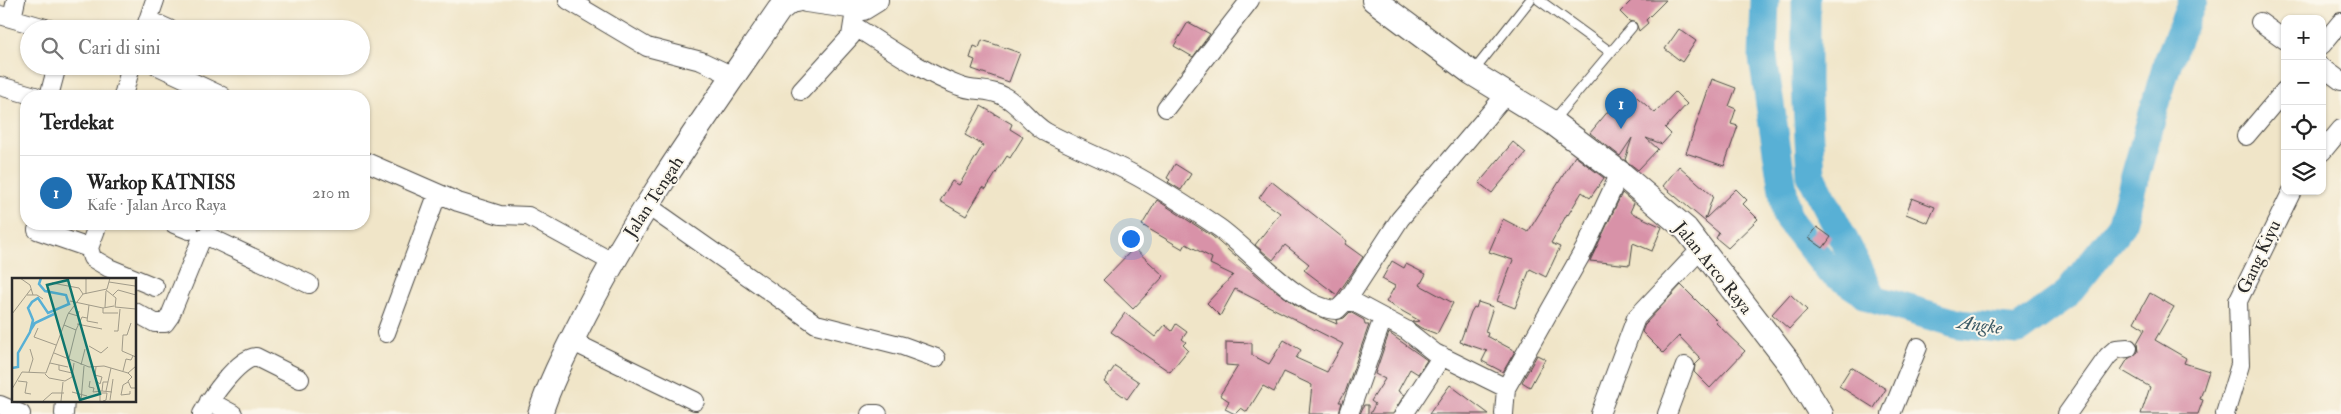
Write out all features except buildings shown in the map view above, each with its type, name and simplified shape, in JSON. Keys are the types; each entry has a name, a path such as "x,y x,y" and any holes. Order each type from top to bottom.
{"main road":[{"name":"Jalan Tengah","path":"540,414 571,341 612,262 733,76 779,10 790,1 854,17 876,0"},
{"name":"Jalan Arco Raya","path":"1374,0 1472,73 1552,122 1620,173 1686,229 1790,364 1821,414"}],"street":[{"path":"16,0 6,17 20,21"},
{"path":"149,20 155,0"},
{"path":"568,0 647,47 700,61 733,76"},
{"path":"1166,108 1250,0"},
{"path":"801,91 851,36 854,17 941,78 961,87 986,90 1002,95 1016,103 1030,120 1045,131 1132,174 1217,227 1240,244 1266,269 1316,305 1327,310 1337,310 1348,299 1400,220 1507,93"},
{"path":"2260,22 2281,37"},
{"path":"2326,40 2341,22"},
{"path":"2326,71 2341,81"},
{"path":"51,90 55,75"},
{"path":"125,90 129,75"},
{"path":"177,75 209,90"},
{"path":"0,86 20,92"},
{"path":"2246,136 2281,95"},
{"path":"2324,150 2341,129"},
{"path":"370,164 437,195 500,215 528,216 612,262"},
{"path":"1504,414 1506,388 1585,248 1620,173"},
{"path":"386,333 437,195"},
{"name":"Gang Kiyu","path":"2226,414 2240,365 2238,301 2288,197"},
{"path":"648,206 816,324 903,346 936,358"},
{"path":"37,230 88,248"},
{"path":"96,230 88,248 89,254 99,263 156,286"},
{"path":"136,313 155,323 164,323 170,316 202,238 207,236 310,284"},
{"path":"1600,414 1636,318 1701,249"},
{"path":"1348,299 1416,336 1442,356 1506,388"},
{"path":"1349,414 1382,318"},
{"path":"571,341 695,401"},
{"path":"1890,414 1918,347"},
{"path":"2067,414 2108,356 2116,349 2128,348"},
{"path":"1404,414 1442,356"},
{"path":"233,414 206,408 248,358 256,357 300,379"},
{"path":"1667,414 1686,366"},
{"path":"0,405 21,414"},
{"path":"870,414 878,414"}],"lane":[{"path":"1472,73 1530,0"},
{"path":"1539,0 1609,51"},
{"path":"1552,122 1609,51 1632,27"}],"waterway":[{"path":"1765,0 1763,58 1787,217 1828,269 1872,298"},
{"name":"Angke","path":"1806,0 1806,85 1811,175 1874,299 1959,324 2018,330 2065,296 2121,226 2167,64 2193,0"}],"place":[{"name":"Warkop KATNISS","path":"1621,129"}]}
